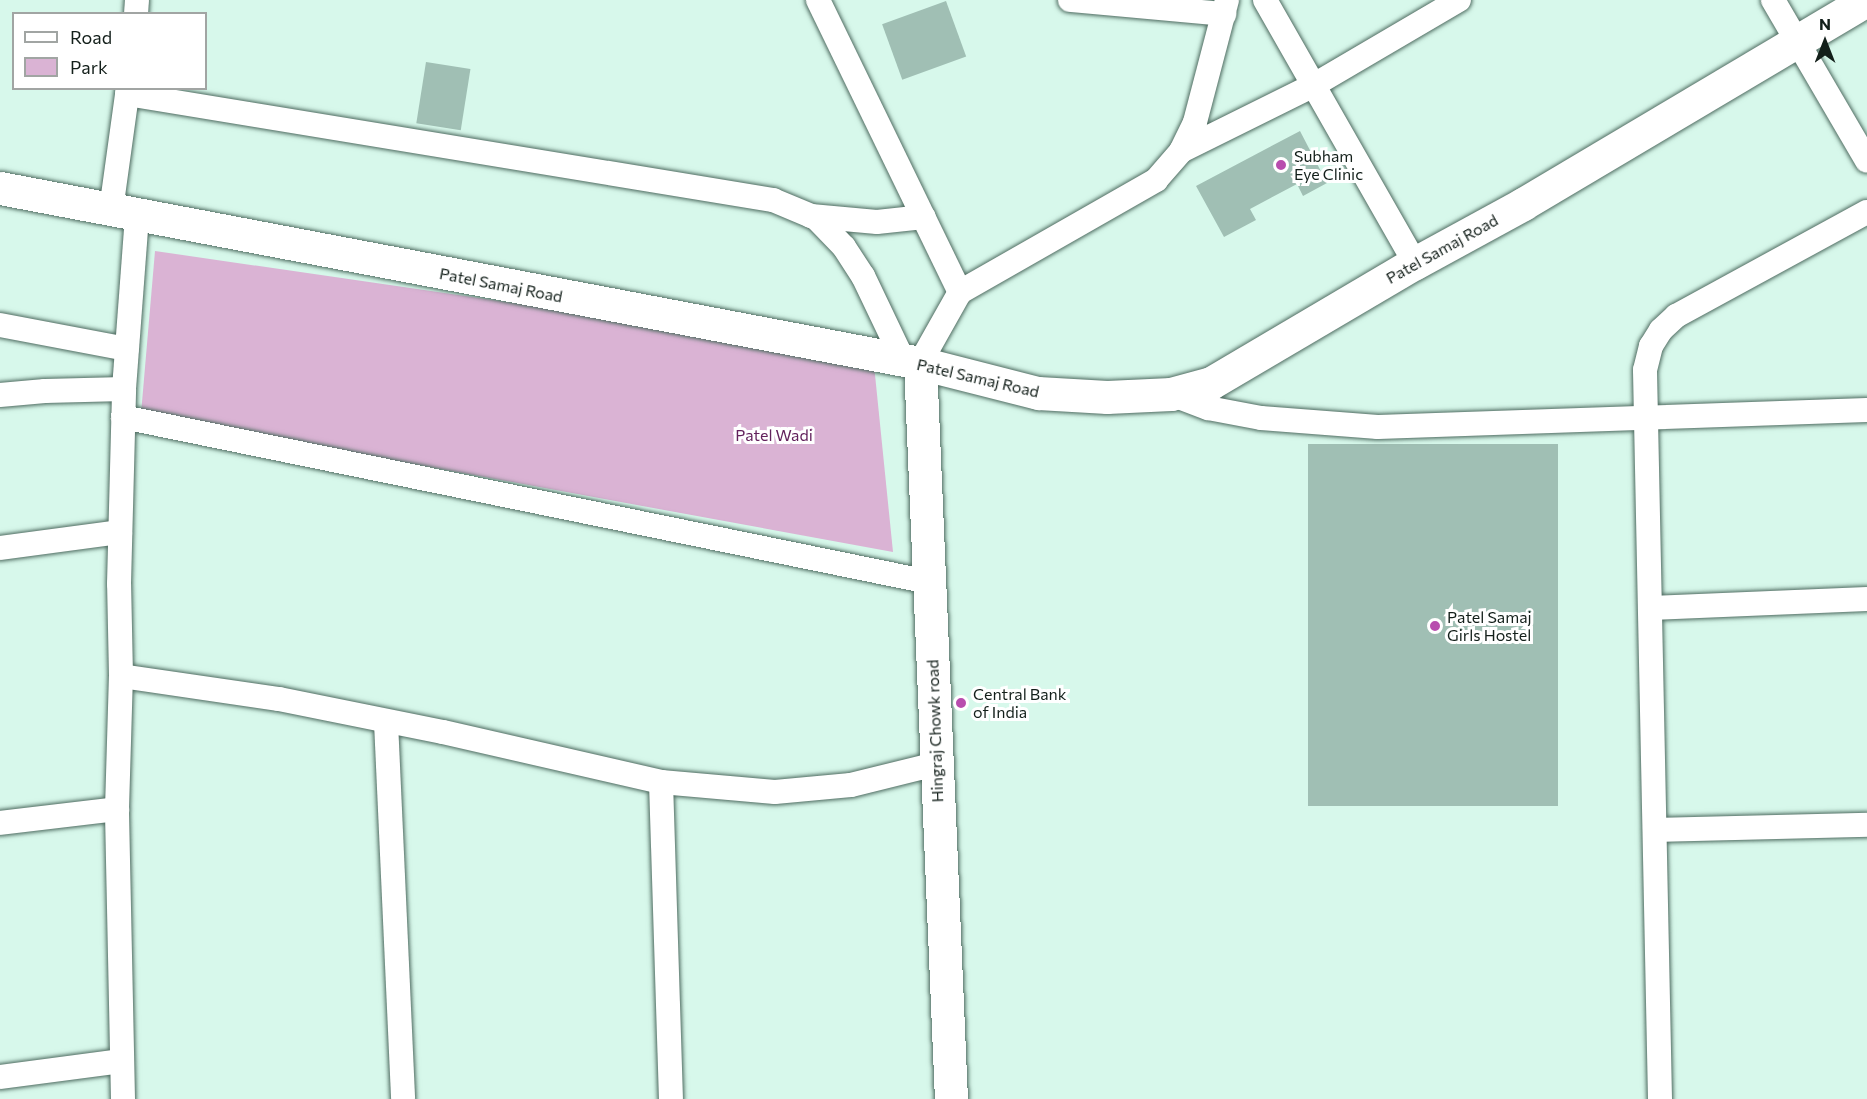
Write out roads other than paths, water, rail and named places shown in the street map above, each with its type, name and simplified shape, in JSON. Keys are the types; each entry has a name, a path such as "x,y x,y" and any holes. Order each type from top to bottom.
{"street":[{"path":"818,0 960,292"},
{"path":"811,216 844,247 863,276 911,362 960,292 1156,180 1181,151 1195,122 1226,7 1070,0"},
{"path":"1265,0 1415,262"},
{"path":"1181,151 1314,85 1459,0"},
{"path":"1773,0 1867,161"},
{"name":"Patel Samaj Road","path":"0,188 911,362 1038,393 1107,397 1171,394 1211,383 1415,262 1533,198 1867,0"},
{"path":"123,1099 117,810 121,676 120,532 127,349 124,213 128,91 773,200 811,216 877,222 924,217"},
{"path":"1660,1099 1646,370 1651,346 1661,330 1676,316 1867,212"},
{"path":"0,325 127,349"},
{"name":"Hingraj Chowk road","path":"911,362 929,582 951,1099"},
{"path":"0,395 45,391 124,389"},
{"path":"1171,394 1208,408 1261,418 1378,427 1867,410"},
{"path":"123,417 929,582"},
{"path":"0,548 120,532"},
{"path":"1651,608 1867,599"},
{"path":"121,676 279,699 661,782 775,792 851,785 936,764"},
{"path":"386,722 403,1099"},
{"path":"661,782 671,1099"},
{"path":"0,824 117,810"},
{"path":"1655,830 1867,825"},
{"path":"0,1077 121,1061"}],"place":[{"name":"Subham Eye Clinic","path":"1281,165"},
{"name":"Patel Samaj Girls Hostel","path":"1435,626"},
{"name":"Central Bank of India","path":"961,703"}],"park label":[{"name":"Patel Wadi","path":"774,435"}]}
